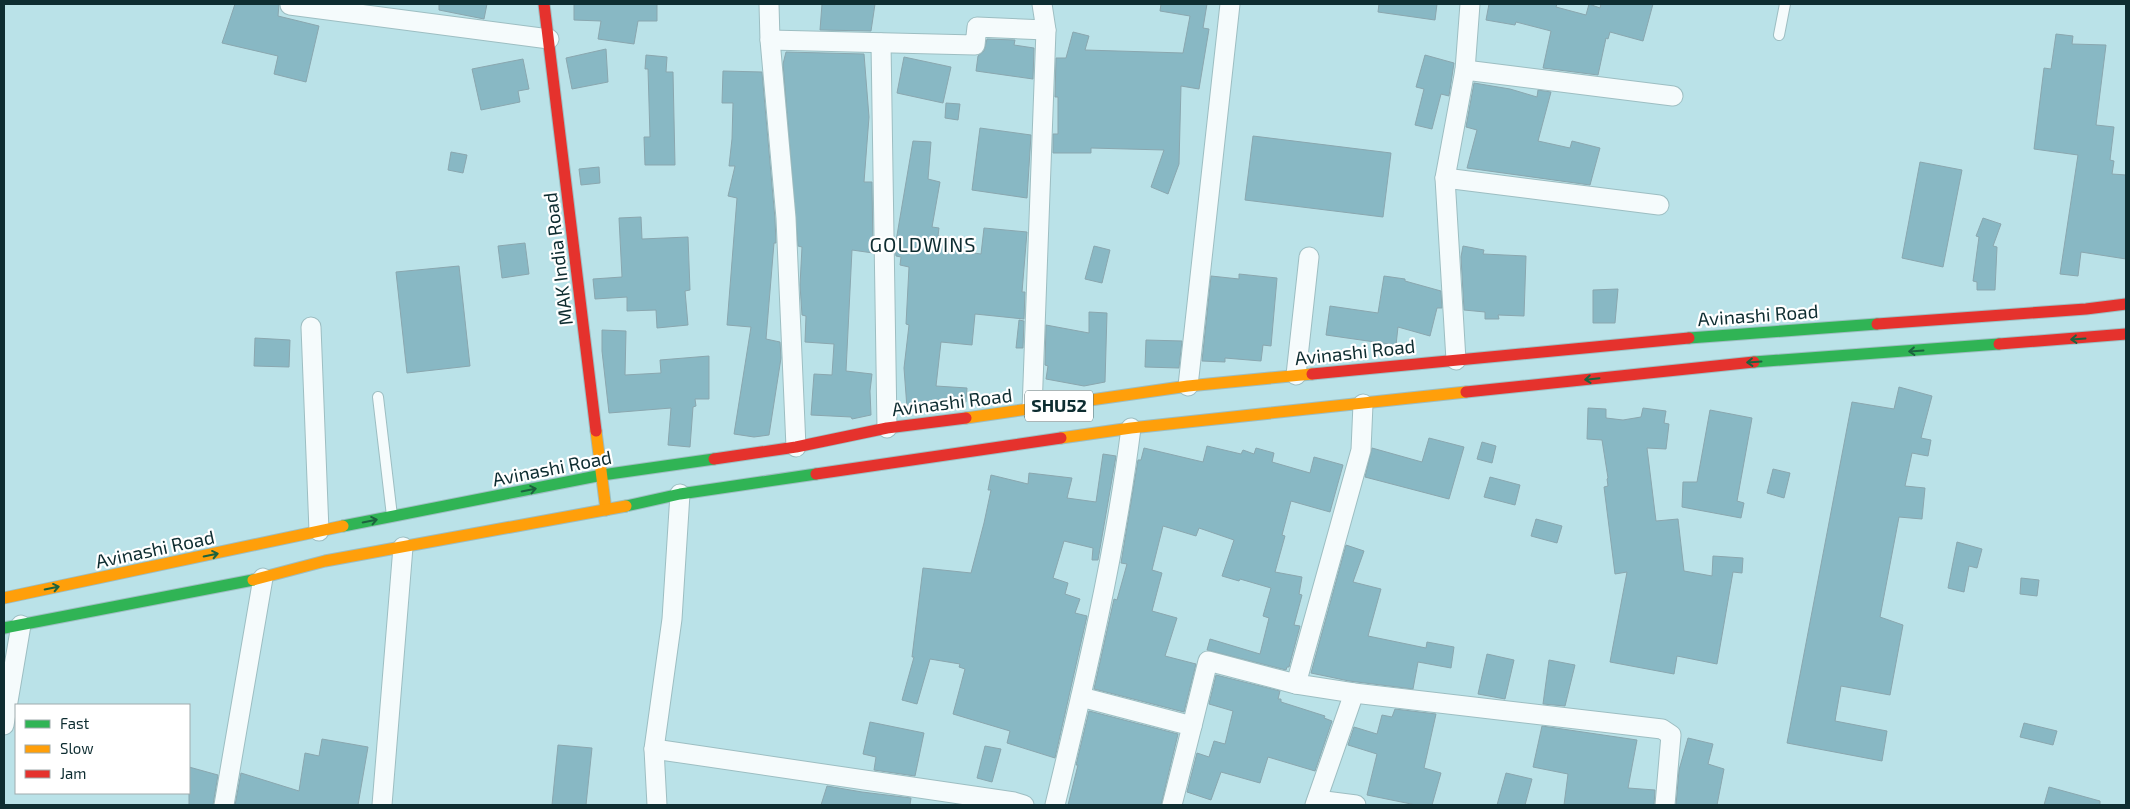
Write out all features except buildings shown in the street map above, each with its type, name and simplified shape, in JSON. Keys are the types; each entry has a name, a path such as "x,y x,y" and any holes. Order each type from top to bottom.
{"main road":[{"name":"MAK India Road","path":"544,4 606,510"},
{"name":"Avinashi Road","path":"4,598 319,531 602,475 796,447 887,428 1032,410 1188,386 1733,334 2126,304"},
{"name":"SHU52","path":"13,627 263,578 325,561 606,510 680,494 1131,428 1734,364 2126,334"}],"street":[{"path":"769,4 770,40 786,218 796,447"},
{"path":"1032,410 1046,30 1042,4"},
{"path":"1188,386 1230,4"},
{"path":"1456,360 1446,178 1465,70 1470,4"},
{"path":"290,5 549,39"},
{"path":"770,40 975,45 977,27 1046,30"},
{"path":"881,43 887,428"},
{"path":"1465,70 1672,96"},
{"path":"1446,178 1659,205"},
{"path":"1296,375 1309,258"},
{"path":"311,327 319,531"},
{"path":"1296,684 1361,450 1363,404"},
{"path":"1055,805 1081,697 1121,505 1131,428"},
{"path":"657,805 654,749 672,619 680,494"},
{"path":"382,805 403,547"},
{"path":"224,805 263,578"},
{"path":"4,725 13,627"},
{"path":"1172,805 1208,661 1296,684 1354,693 1662,729 1671,735 1665,805"},
{"path":"1354,693 1316,803 1356,805"},
{"path":"1081,697 1192,726"},
{"path":"654,749 1004,800 1024,805"}],"lane":[{"path":"1779,35 1784,4"},
{"path":"378,397 392,517"}],"traffic: fast":[{"path":"1689,338 1877,324"},
{"path":"1754,362 1999,344"},
{"path":"343,526 602,475 714,459"},
{"path":"626,506 680,494 816,474"},
{"path":"4,628 253,580"}],"traffic: slow":[{"path":"966,418 1188,386 1312,374"},
{"path":"1061,438 1131,428 1466,392"},
{"path":"596,431 606,510"},
{"path":"253,580 325,561 626,506"},
{"path":"4,598 343,526"}],"traffic: jam":[{"path":"544,4 596,431"},
{"path":"1877,324 2086,309 2126,304"},
{"path":"1999,344 2126,334"},
{"path":"1312,374 1689,338"},
{"path":"1466,392 1754,362"},
{"path":"714,459 796,447 887,428 966,418"},
{"path":"816,474 1061,438"}],"district":[{"name":"GOLDWINS","path":"923,245"}]}
